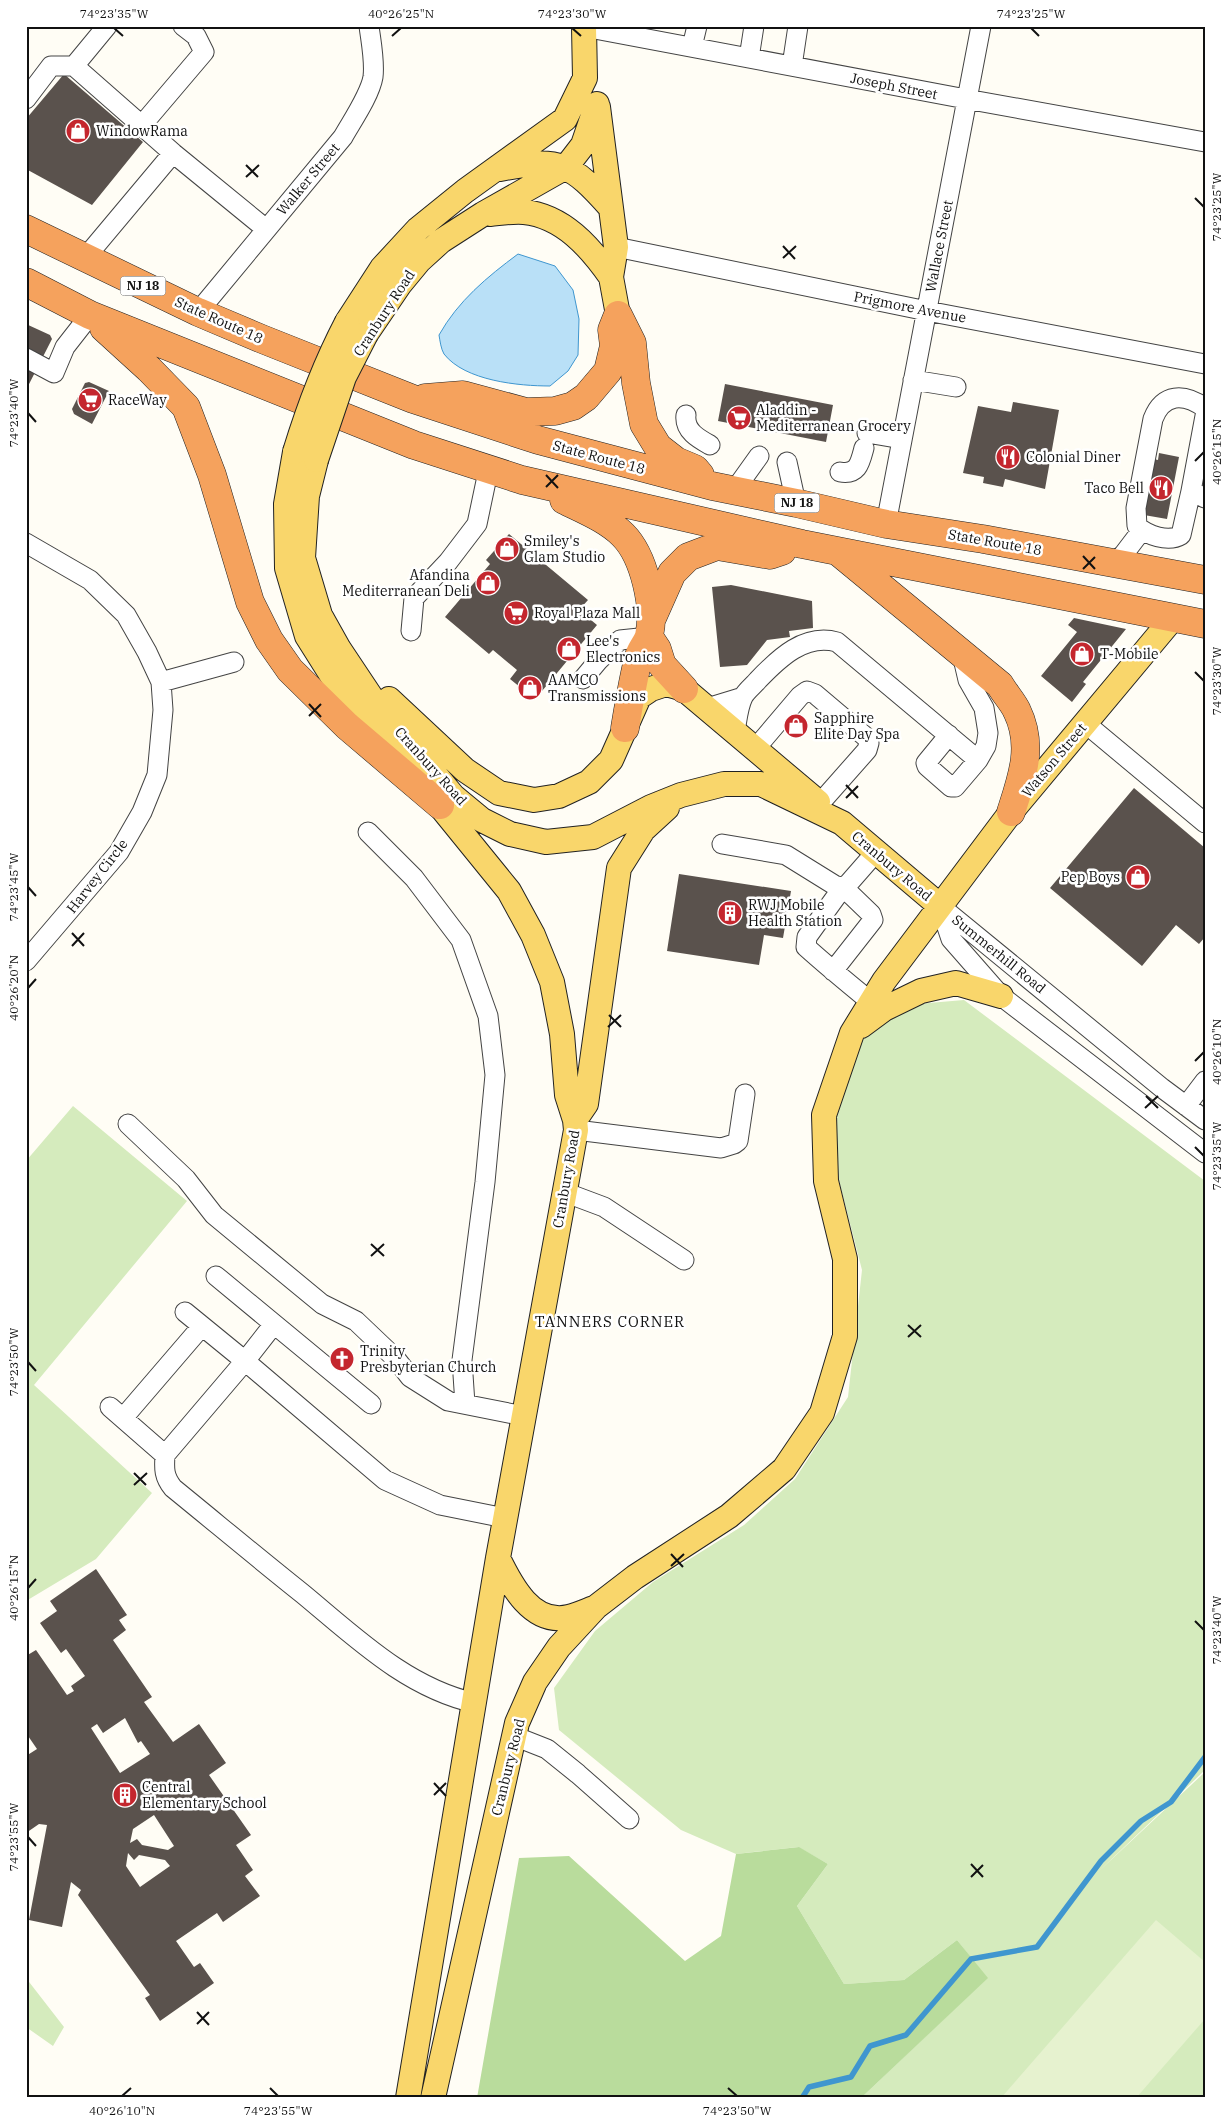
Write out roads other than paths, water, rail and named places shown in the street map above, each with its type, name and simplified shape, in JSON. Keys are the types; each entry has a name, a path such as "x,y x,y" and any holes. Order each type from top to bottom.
{"highway":[{"name":"State Route 18","path":"26,229 198,312 413,399 538,440 723,488 886,524 983,539 1205,580"},
{"path":"26,282 90,315 414,445 489,467 522,480 603,520 624,535 636,552 647,580 650,629 662,666 684,689"},
{"path":"90,315 149,369 186,407 212,475 250,602 269,640 290,670 347,726 440,805"},
{"path":"413,399 463,395 526,412 555,411 572,406 586,397 608,370 614,346 612,330 618,315"},
{"path":"618,315 632,343 636,383 644,424 658,447 676,461 695,469 723,488"},
{"path":"522,480 802,544 1205,624"},
{"path":"625,728 639,654 650,629 663,590 672,572 688,557 717,546 770,555 802,544"},
{"path":"838,551 1000,686 1017,711 1026,739 1025,771 1011,812"}],"main road":[{"path":"584,26 598,104 616,247 611,277 618,315"},
{"name":"Cranbury Road","path":"356,328 382,268 400,247 452,202 565,118 585,78 584,26"},
{"name":"Cranbury Road","path":"433,2098 517,1723 536,1682 558,1647 596,1607 635,1576 736,1510 784,1469 822,1413 845,1336 845,1259 826,1181 824,1115 852,1033 871,1002 940,906 842,823 817,807 760,784 724,784 682,795 651,807 594,837 546,842 510,834 482,820 454,796 371,698 320,616 303,558 307,496 308,408 327,360 400,284 419,261 441,241 483,214 566,167 582,145 598,104"},
{"path":"495,170 527,164 566,167 589,183 611,208"},
{"path":"483,214 524,212 551,220 566,228 579,239 598,258 611,277"},
{"name":"Cranbury Road","path":"306,456 286,504 287,568 307,636 341,690 440,805 509,891 533,935 552,982 562,1034 567,1095 575,1125 498,1558 408,2098"},
{"name":"Watson Street","path":"940,906 1011,812 1173,618"},
{"path":"339,649 377,689 464,770 499,793 534,800 559,796 589,782 611,760 639,697 651,689 666,684 684,689 735,731 817,807"},
{"path":"575,1125 586,1104 620,868 643,830 682,795"},
{"path":"852,1033 884,1009 921,991 956,983 1001,996"},
{"path":"498,1558 509,1581 527,1606 547,1616 567,1618 596,1607"}],"street":[{"path":"74,66 107,26"},
{"path":"142,125 204,52 196,36 183,26"},
{"name":"Walker Street","path":"198,312 343,137 360,109 373,78 369,26"},
{"name":"Joseph Street","path":"584,26 966,99 1205,142"},
{"path":"692,47 697,26"},
{"path":"749,58 754,26"},
{"path":"792,66 798,26"},
{"name":"Wallace Street","path":"886,524 966,99 982,26"},
{"path":"26,100 52,66 74,66 174,153 266,229"},
{"path":"85,258 174,153"},
{"name":"Prigmore Avenue","path":"616,247 927,311 1205,364"},
{"path":"26,358 54,373 65,347 90,315"},
{"path":"913,380 956,387"},
{"path":"1205,408 1193,401 1175,397 1163,402 1158,408 1154,419 1136,508 1137,526 1149,534 1175,539 1181,536 1198,494 1205,416"},
{"path":"686,415 694,437 710,445"},
{"path":"840,472 853,472 858,468 866,441 902,439"},
{"path":"723,488 759,456"},
{"path":"787,462 796,503"},
{"path":"411,631 414,598 448,562 477,524 489,467"},
{"path":"1111,564 1123,555 1142,530"},
{"name":"Harvey Circle","path":"26,543 90,580 126,615 161,682 163,730 158,775 142,812 119,852 26,961"},
{"path":"583,679 598,661 620,640 650,629"},
{"path":"707,708 743,697 785,654 806,643 826,639 837,642 978,760"},
{"path":"949,735 926,763 951,787 958,784 978,760 986,746 988,733 984,708 968,680 962,654"},
{"path":"161,682 234,662"},
{"path":"755,749 800,696 807,691 815,694 867,738 869,743 867,750 817,807"},
{"path":"735,731 743,697"},
{"path":"1085,723 1203,819"},
{"path":"368,832 414,878 461,940 488,1016 495,1075 485,1182 462,1360 465,1404"},
{"path":"722,844 786,854 836,886 843,887 871,914 873,920 833,971"},
{"path":"871,1002 806,947 807,937 843,887 848,884 876,852"},
{"name":"Summerhill Road","path":"940,906 951,939 1001,996 1205,1153"},
{"name":"Summerhill Road","path":"940,906 1205,1120"},
{"path":"1186,1106 1205,1081"},
{"path":"575,1125 721,1148 738,1141 745,1094"},
{"path":"128,1124 186,1179 214,1215 322,1304 356,1322 396,1359 410,1377 448,1401 524,1416"},
{"path":"564,1192 604,1207 684,1260"},
{"path":"216,1276 371,1404"},
{"path":"186,1312 385,1480 440,1505 505,1518"},
{"path":"274,1324 165,1455 164,1469 166,1479 173,1488 388,1662 425,1686 454,1698 475,1703"},
{"path":"165,1455 117,1413 202,1326"},
{"path":"514,1736 547,1749 629,1819"}],"water":[{"path":"518,254 555,266 573,290 579,319 578,355 568,371 550,386 508,383 479,376 453,363 442,350 439,335 455,311 474,290"}],"waterway":[{"path":"802,2098 809,2087 851,2077 870,2046 906,2035 971,1959 1037,1947 1101,1861 1141,1821 1171,1802 1205,1757"}],"place":[{"name":"WindowRama","path":"78,131"},
{"name":"RaceWay","path":"90,400"},
{"name":"Aladdin - Mediterranean Grocery","path":"739,418"},
{"name":"Colonial Diner","path":"1008,457"},
{"name":"Taco Bell","path":"1161,488"},
{"name":"Smiley's Glam Studio","path":"507,549"},
{"name":"Afandina Mediterranean Deli","path":"488,583"},
{"name":"Royal Plaza Mall","path":"516,613"},
{"name":"Lee's Electronics","path":"569,649"},
{"name":"T-Mobile","path":"1082,654"},
{"name":"AAMCO Transmissions","path":"530,688"},
{"name":"Sapphire Elite Day Spa","path":"796,726"},
{"name":"Pep Boys","path":"1138,877"},
{"name":"RWJ Mobile Health Station","path":"730,913"},
{"name":"Trinity Presbyterian Church","path":"342,1359"},
{"name":"Central Elementary School","path":"125,1795"}],"district":[{"name":"TANNERS CORNER","path":"610,1322"}]}
